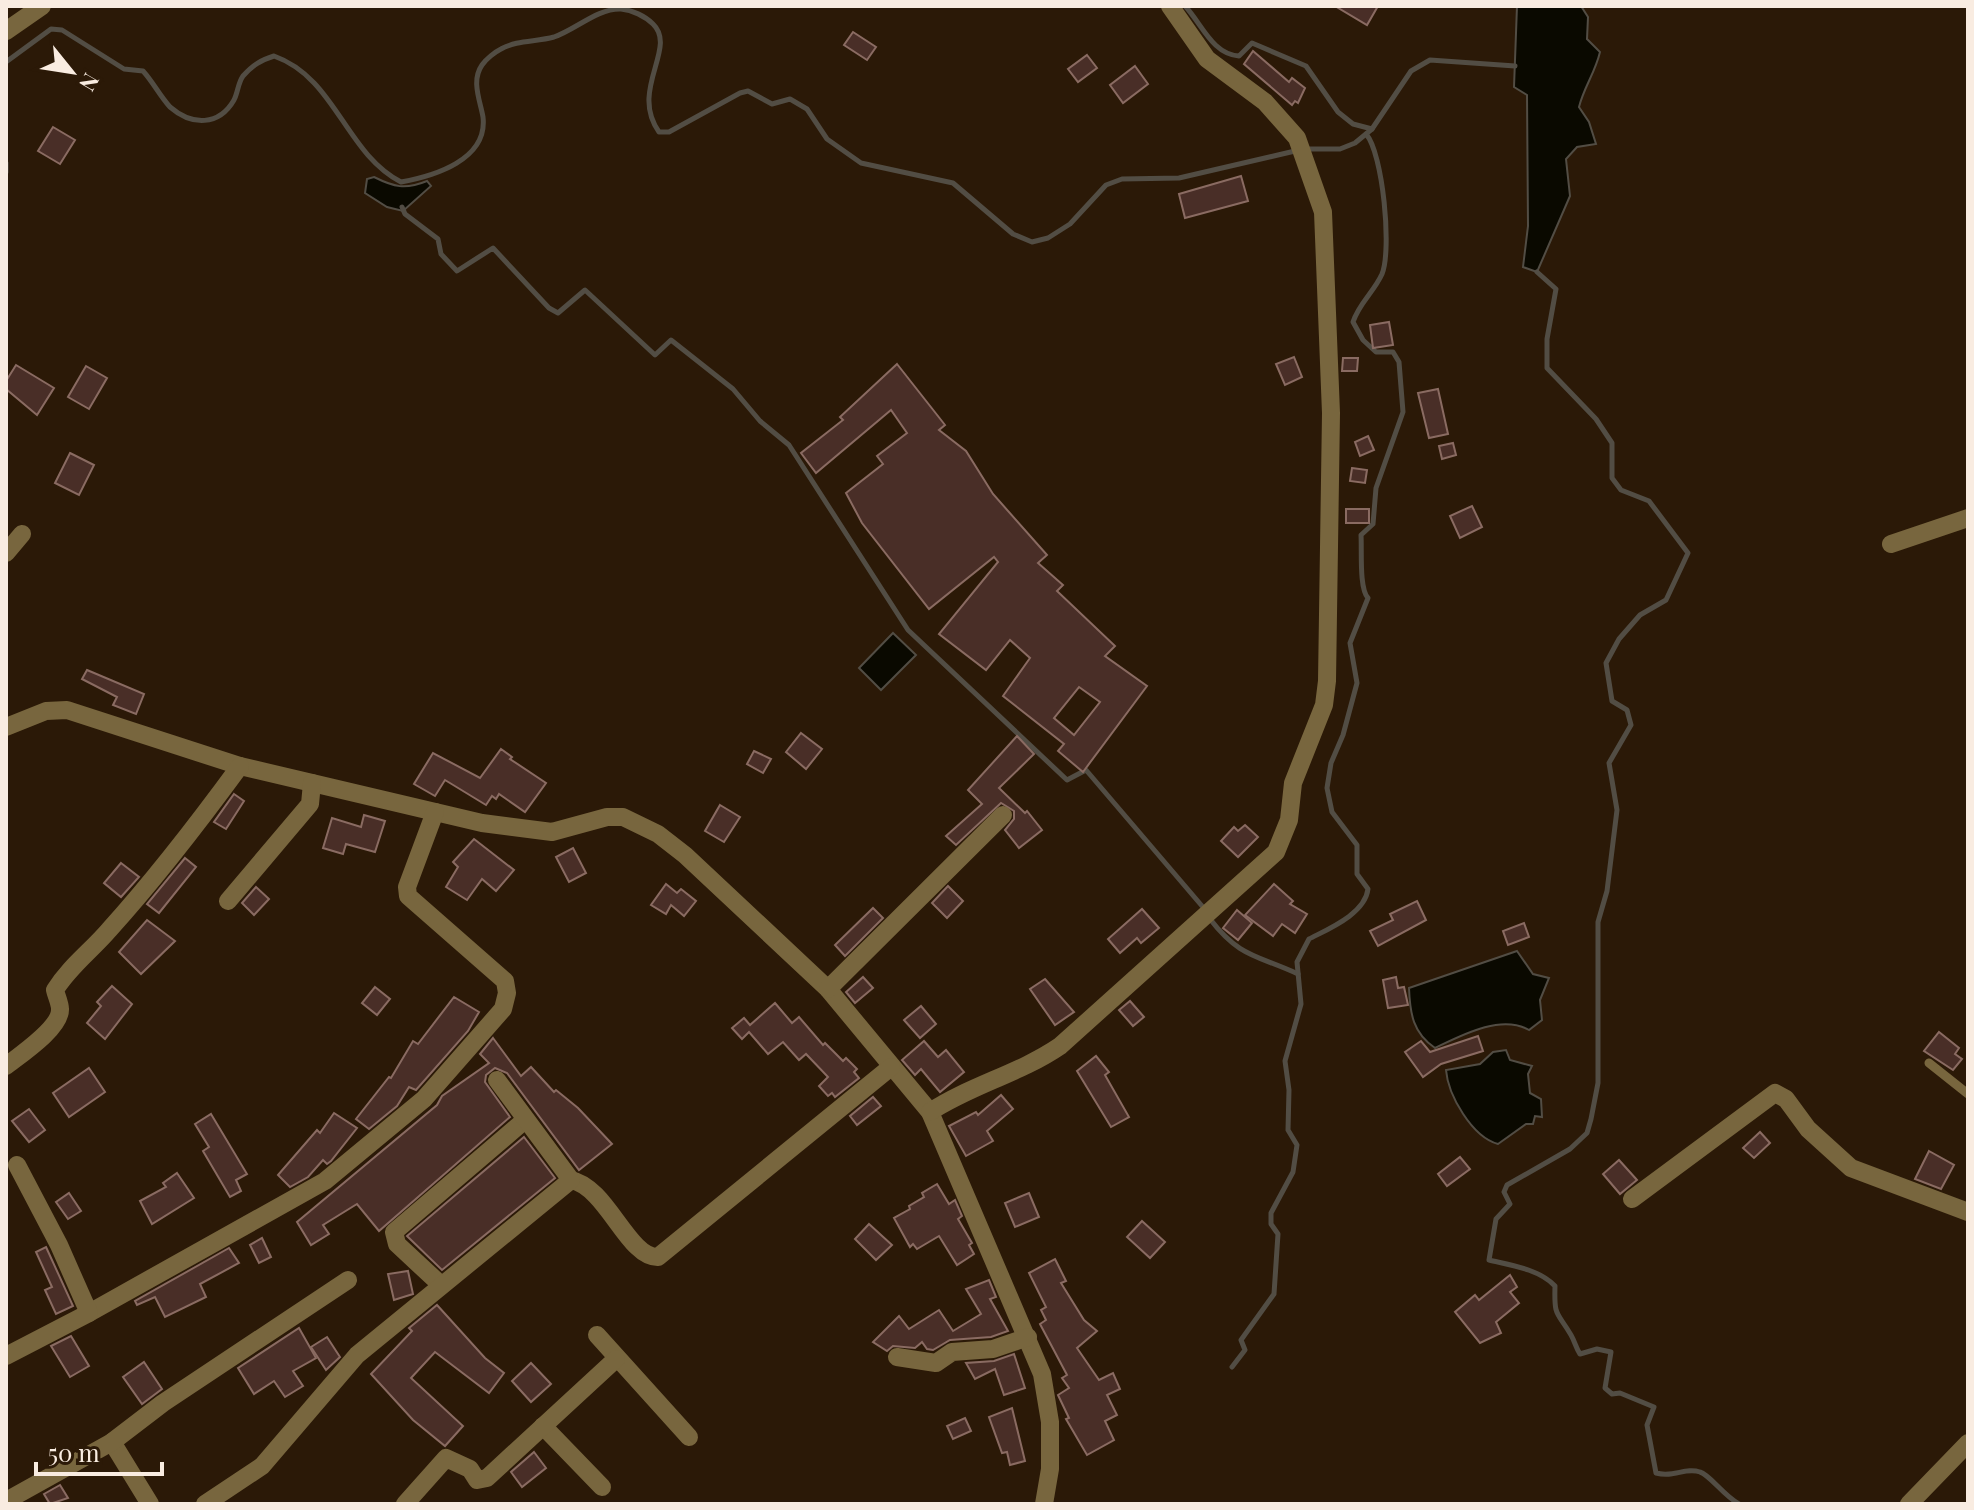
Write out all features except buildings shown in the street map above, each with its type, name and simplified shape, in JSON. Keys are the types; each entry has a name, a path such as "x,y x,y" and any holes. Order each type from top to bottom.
{"street":[{"path":"6,31 42,6"},
{"path":"930,1112 962,1094 1032,1065 1060,1046 1276,852 1289,820 1293,783 1324,705 1331,413 1323,212 1297,138 1265,102 1207,59 1170,6"},
{"path":"1891,544 1968,518"},
{"path":"6,553 22,534"},
{"path":"6,727 46,711 67,710 240,766 537,833 607,817 623,817 639,822 685,855 828,989 930,1112 1042,1374 1050,1422 1050,1469 1044,1504"},
{"path":"6,1066 46,1034 58,1019 60,1010 55,990 63,978 107,932 196,826 240,766"},
{"path":"228,901 310,804 312,783"},
{"path":"6,1356 325,1181 424,1099 503,1009 507,993 505,981 408,896 407,887 435,812"},
{"path":"828,989 1003,815"},
{"path":"497,1080 571,1180 591,1188 644,1254 658,1257 891,1067"},
{"path":"1632,1199 1775,1093 1786,1099 1808,1129 1851,1168 1968,1212"},
{"path":"441,1285 397,1244 394,1232 525,1120"},
{"path":"17,1165 59,1245 89,1313"},
{"path":"205,1504 262,1466 357,1355 571,1180"},
{"path":"6,1501 112,1442 163,1403 348,1280"},
{"path":"597,1335 689,1437"},
{"path":"897,1357 936,1363 952,1352 993,1349 1028,1337"},
{"path":"405,1504 446,1458 470,1469 477,1480 487,1478 616,1359"},
{"path":"543,1426 602,1487"},
{"path":"112,1442 150,1504"},
{"path":"1909,1504 1968,1443"}],"lane":[{"path":"1929,1063 1968,1094"}],"shaded area":[{"path":"1517,6 1581,6 1588,17 1587,39 1600,52 1579,107 1589,122 1596,144 1577,147 1566,159 1570,196 1537,272 1523,267 1528,226 1527,95 1514,87"},
{"path":"374,177 400,186 427,181 431,186 403,211 387,207 365,193 367,179"},
{"path":"893,633 916,655 881,690 859,668"},
{"path":"1517,951 1533,974 1549,978 1540,1000 1542,1020 1529,1030 1506,1024 1482,1028 1435,1048 1422,1036 1414,1022 1409,988"},
{"path":"1506,1050 1510,1060 1532,1066 1528,1074 1530,1093 1541,1099 1542,1117 1535,1116 1533,1124 1526,1124 1498,1144 1479,1133 1463,1114 1451,1091 1446,1070 1480,1064 1493,1052"}],"waterway":[{"path":"1185,6 1222,50 1239,56 1252,43 1306,66 1338,112 1353,124 1372,129"},
{"path":"6,62 51,29 62,30 124,69 143,71 178,113 187,118 205,120 213,119 228,109 243,76 257,63 274,56 312,81 366,153 401,182 443,170 468,155 477,144 483,117 477,77 482,65 493,54 514,44 554,37 604,12 621,9 646,18 659,34 660,45 649,101 651,116 659,132 669,132 740,93 748,91 772,104 790,99 807,109 827,139 861,163 953,183 1013,234 1032,242 1048,238 1070,224 1106,185 1122,179 1179,178 1295,151"},
{"path":"1308,149 1340,149 1355,143 1372,129 1411,71 1430,60 1515,66"},
{"path":"1232,1367 1245,1350 1241,1340 1274,1294 1278,1234 1271,1224 1271,1213 1293,1172 1297,1145 1288,1130 1289,1090 1285,1061 1301,1004 1297,962 1309,939 1353,913 1368,889 1357,874 1357,845 1332,812 1327,788 1331,763 1343,735 1357,683 1350,643 1368,598 1362,578 1361,535 1373,524 1376,488 1403,412 1399,362 1393,352 1376,352 1363,340 1353,322 1382,274 1385,262 1386,224 1381,180 1372,144 1366,134"},
{"path":"6,163 6,172"},
{"path":"402,207 405,214 438,239 441,254 457,271 493,248 549,308 558,313 585,290 655,355 671,340 733,389 760,421 789,445 908,630 1067,780 1086,770 1202,906"},
{"path":"1537,272 1556,289 1547,339 1547,368 1596,419 1612,443 1612,478 1621,490 1649,501 1688,553 1666,600 1640,615 1619,639 1606,663 1612,701 1627,710 1631,725 1609,763 1617,810 1607,891 1598,922 1598,1083 1591,1119 1587,1133 1570,1149 1507,1185 1504,1192 1510,1204 1496,1219 1489,1260 1533,1272 1555,1286 1557,1314 1580,1354 1597,1349 1611,1352 1605,1388 1612,1394 1620,1393 1654,1407 1647,1425 1656,1473 1700,1472 1739,1504"},
{"path":"1210,919 1240,949 1298,974"}]}
